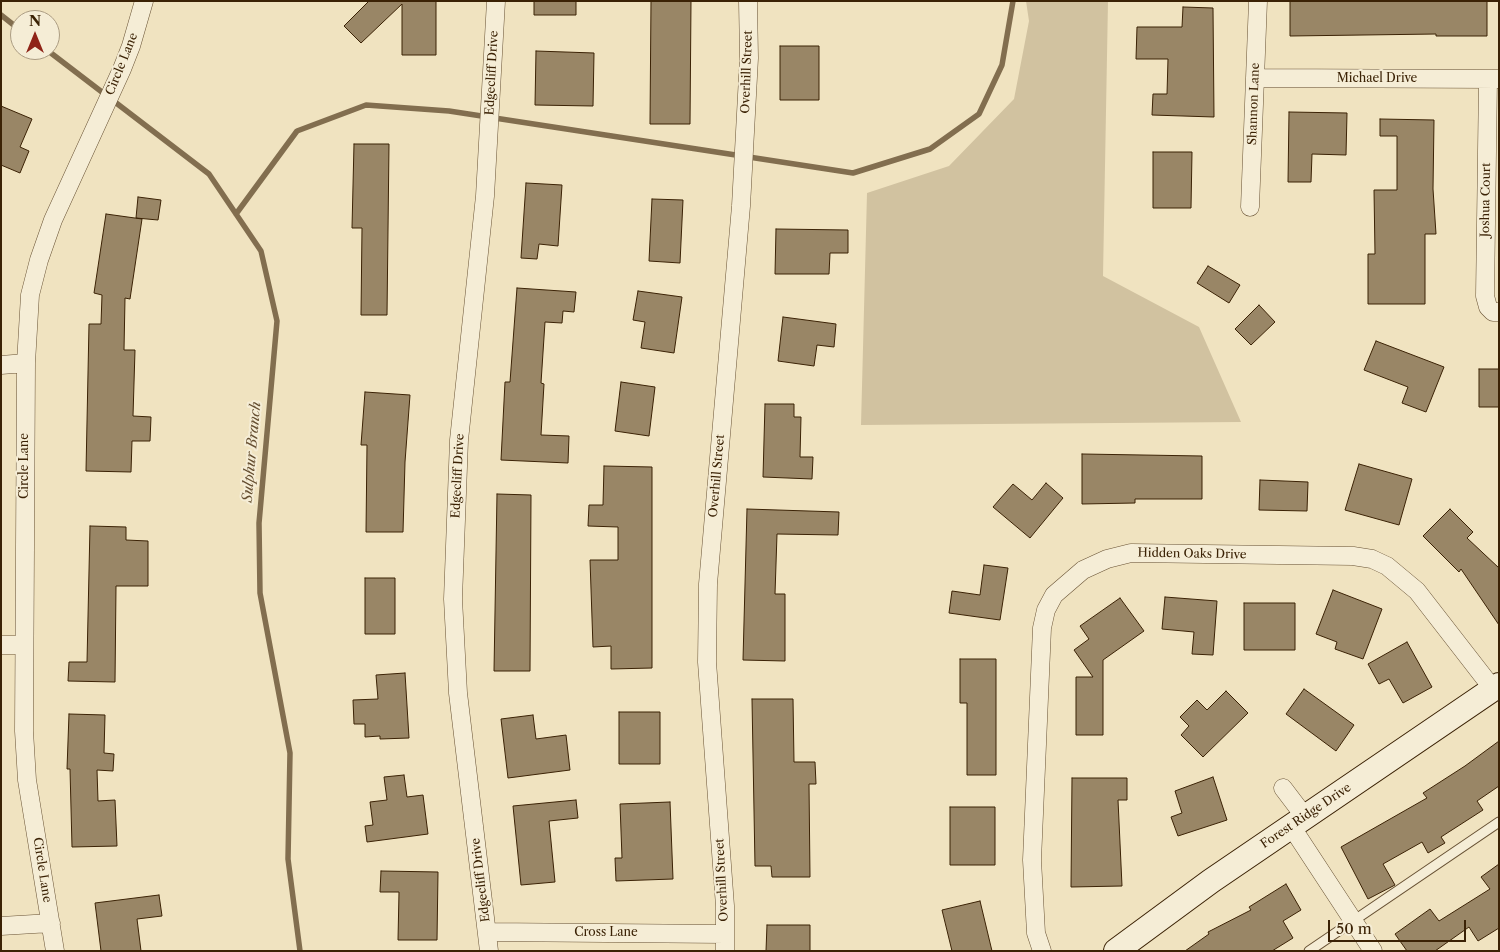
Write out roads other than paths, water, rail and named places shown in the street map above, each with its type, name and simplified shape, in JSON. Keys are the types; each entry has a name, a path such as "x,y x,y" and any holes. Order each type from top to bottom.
{"main road":[{"name":"Forest Ridge Drive","path":"1116,951 1211,881 1496,687"}],"street":[{"name":"Circle Lane","path":"55,951 27,780 24,731 26,364 30,295 39,260 53,220 132,46 144,1"},
{"name":"Edgecliff Drive","path":"490,951 458,693 453,599 460,440 485,196 496,1"},
{"name":"Overhill Street","path":"725,942 707,662 708,584 743,165 748,58 748,1"},
{"name":"Shannon Lane","path":"1250,208 1258,1"},
{"name":"Michael Drive","path":"1255,78 1493,79"},
{"name":"Joshua Court","path":"1493,79 1485,296 1488,307 1493,312 1499,312"},
{"path":"1,365 26,364"},
{"name":"Hidden Oaks Drive","path":"1042,951 1036,933 1032,860 1042,628 1046,610 1054,595 1083,570 1106,559 1131,554 1354,556 1372,559 1387,566 1417,591 1496,687"},
{"path":"1,645 24,645"},
{"path":"1283,788 1298,822 1353,920 1373,951"},
{"path":"1,926 51,923"},
{"name":"Cross Lane","path":"487,932 725,942"}],"lane":[{"path":"1310,951 1499,822"}],"waterway":[{"path":"236,214 297,131 366,105 449,111 853,173 930,149 979,114 1002,65 1013,1"},
{"name":"Sulphur Branch","path":"1,15 10,22"},
{"name":"Sulphur Branch","path":"60,60 209,174 261,251 277,321 259,523 260,593 290,753 288,859 300,951"}]}
